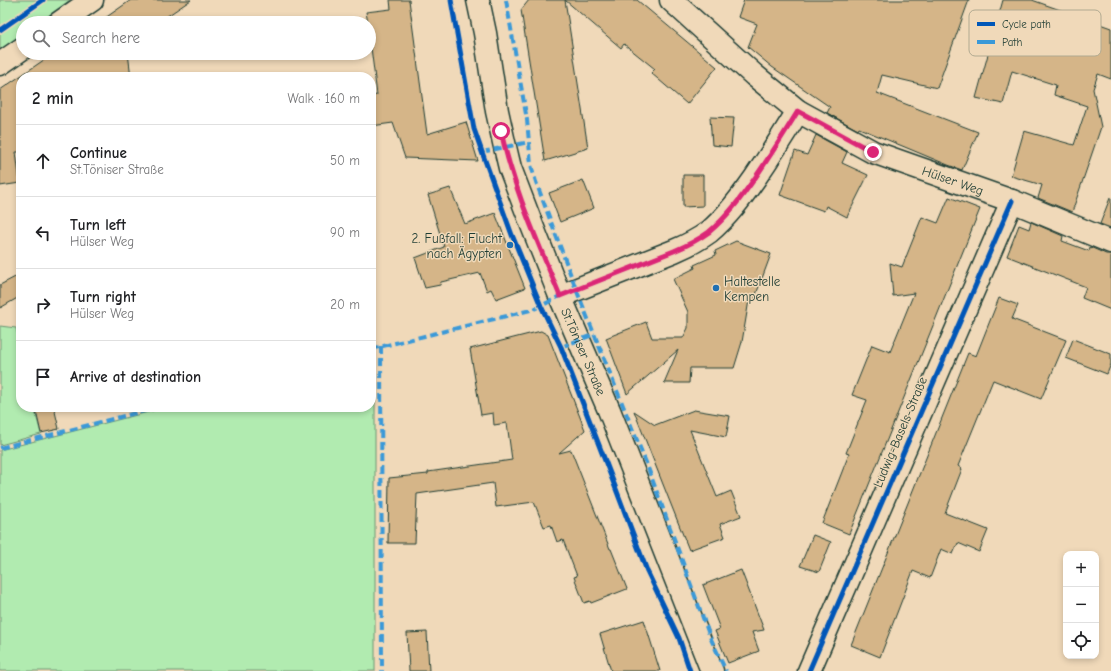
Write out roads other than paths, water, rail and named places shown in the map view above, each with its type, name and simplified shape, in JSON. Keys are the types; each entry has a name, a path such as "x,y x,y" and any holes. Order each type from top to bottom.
{"street":[{"path":"69,16 92,0"},
{"name":"St.Töniser Straße","path":"478,0 485,33 497,111 510,168 560,296 609,410 712,671"},
{"name":"Hülser Weg","path":"671,0 754,75 798,111 873,152 1012,201 1111,242"},
{"path":"0,64 16,53"},
{"path":"560,296 674,251 692,243 708,233 740,200 798,111"},
{"name":"Ludwig-Basels-Straße","path":"809,671 1012,201"}],"place":[{"name":"2. Fußfall: Flucht nach Ägypten","path":"510,245"},
{"name":"Haltestelle Kempen","path":"716,288"}]}
